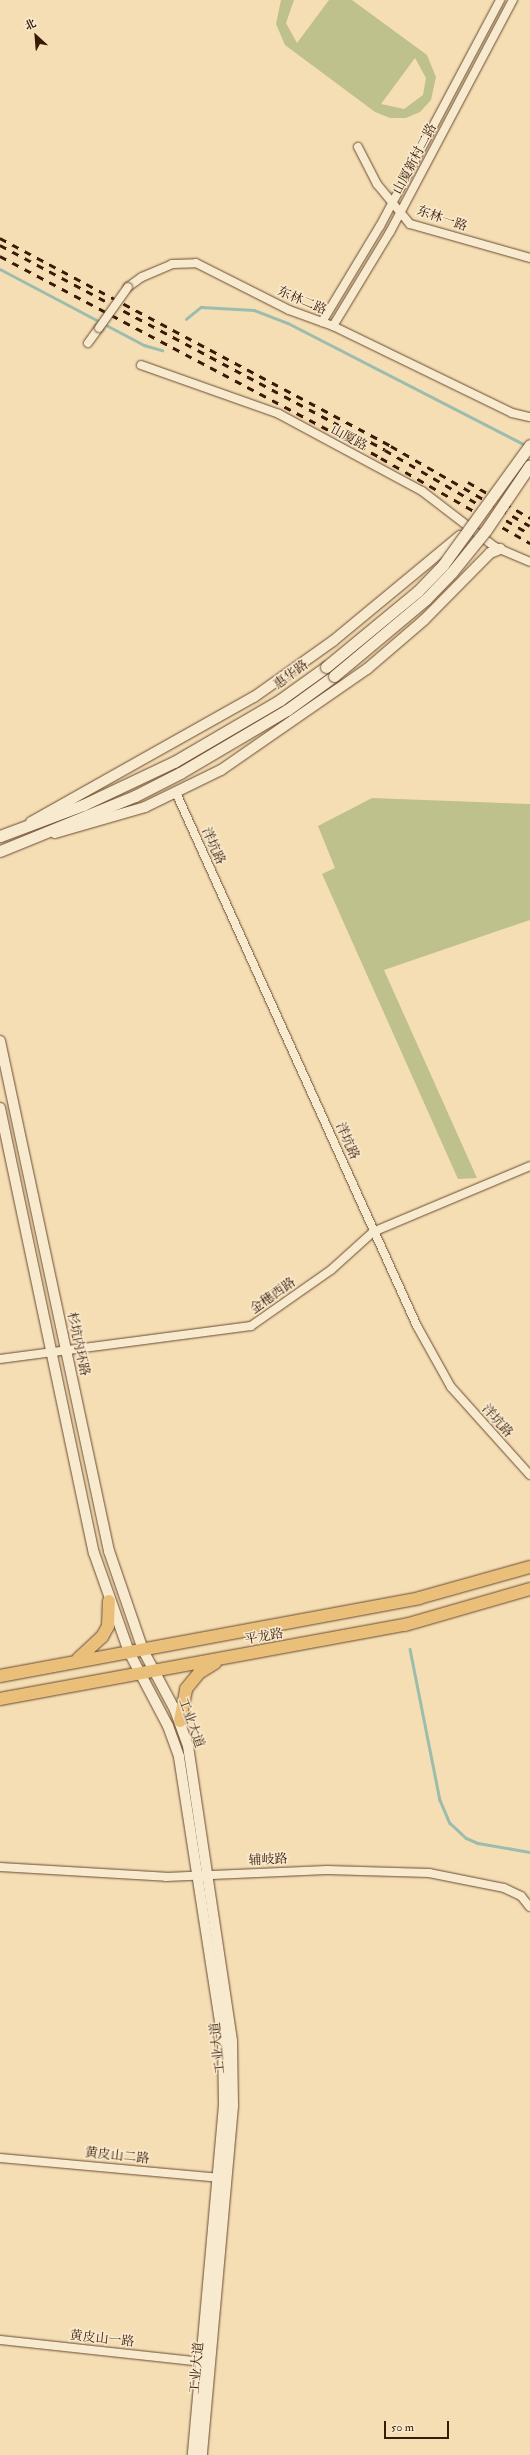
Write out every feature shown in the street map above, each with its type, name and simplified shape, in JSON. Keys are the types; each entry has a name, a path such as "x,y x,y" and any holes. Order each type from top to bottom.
{"main road":[{"name":"惠华路","path":"0,836 83,805 174,762 280,700 326,667 418,591 443,565 530,445"},
{"name":"惠华路","path":"2,851 180,773 287,710 334,676 426,599 452,572 486,530 530,465"},
{"name":"平龙路","path":"0,1676 419,1598 530,1567"},
{"name":"平龙路","path":"0,1699 440,1617 530,1589"},
{"path":"68,1663 83,1656 102,1637 109,1620 109,1601"},
{"path":"180,1721 182,1697 192,1680 208,1666 228,1657"}],"street":[{"name":"山厦新村二路","path":"322,322 392,202 500,0"},
{"name":"山厦新村二路","path":"333,326 400,212 513,0"},
{"name":"东林一路","path":"358,147 377,184 410,224 530,258"},
{"name":"东林二路","path":"88,343 128,287 142,277 172,264 196,263 289,310 333,326 512,413 530,417"},
{"name":"山厦路","path":"141,365 278,414 422,491 469,528 500,549 530,562"},
{"path":"24,828 77,794 254,697 333,641 469,528"},
{"path":"28,840 109,818 177,795 327,700 424,620 490,553 500,549"},
{"name":"洋坑路","path":"177,795 373,1232 417,1326 451,1387 530,1475"},
{"name":"杉坑内环路","path":"0,1041 109,1551 143,1650"},
{"path":"0,1108 50,1352 94,1553 109,1601 128,1652"},
{"name":"金穗西路","path":"0,1359 250,1326 331,1270 373,1232 530,1166"},
{"name":"工业大道","path":"143,1650 180,1721 191,1762 225,2061 218,2178 193,2455"},
{"name":"工业大道","path":"128,1652 177,1752 203,1876 233,2061 228,2170 202,2455"},
{"name":"辅岐路","path":"0,1867 203,1876 327,1870 429,1874 504,1888 521,1896 530,1907"},
{"name":"黄皮山二路","path":"0,2158 218,2178"},
{"path":"218,2178 228,2170"},
{"name":"黄皮山一路","path":"0,2340 201,2362"}],"green space":[{"path":"281,0 294,0 286,23 297,43 329,0 352,0 427,55 436,77 431,100 420,112 406,118 390,118 375,112 285,45 276,24","holes":["415,58 426,78 423,95 404,109 381,104"]},
{"path":"372,798 530,804 530,920 384,970 477,1178 458,1179 322,874 335,868 318,826"}],"waterway":[{"path":"0,269 144,345 162,350"},
{"path":"186,319 201,307 254,310 288,323 527,446"},
{"path":"410,1649 440,1800 450,1823 466,1838 478,1843 530,1852"}],"railway":[{"path":"0,238 391,446 530,526"},
{"path":"0,245 385,450 530,534"},
{"path":"0,256 381,458 530,543"},
{"path":"468,482 530,518"}]}
